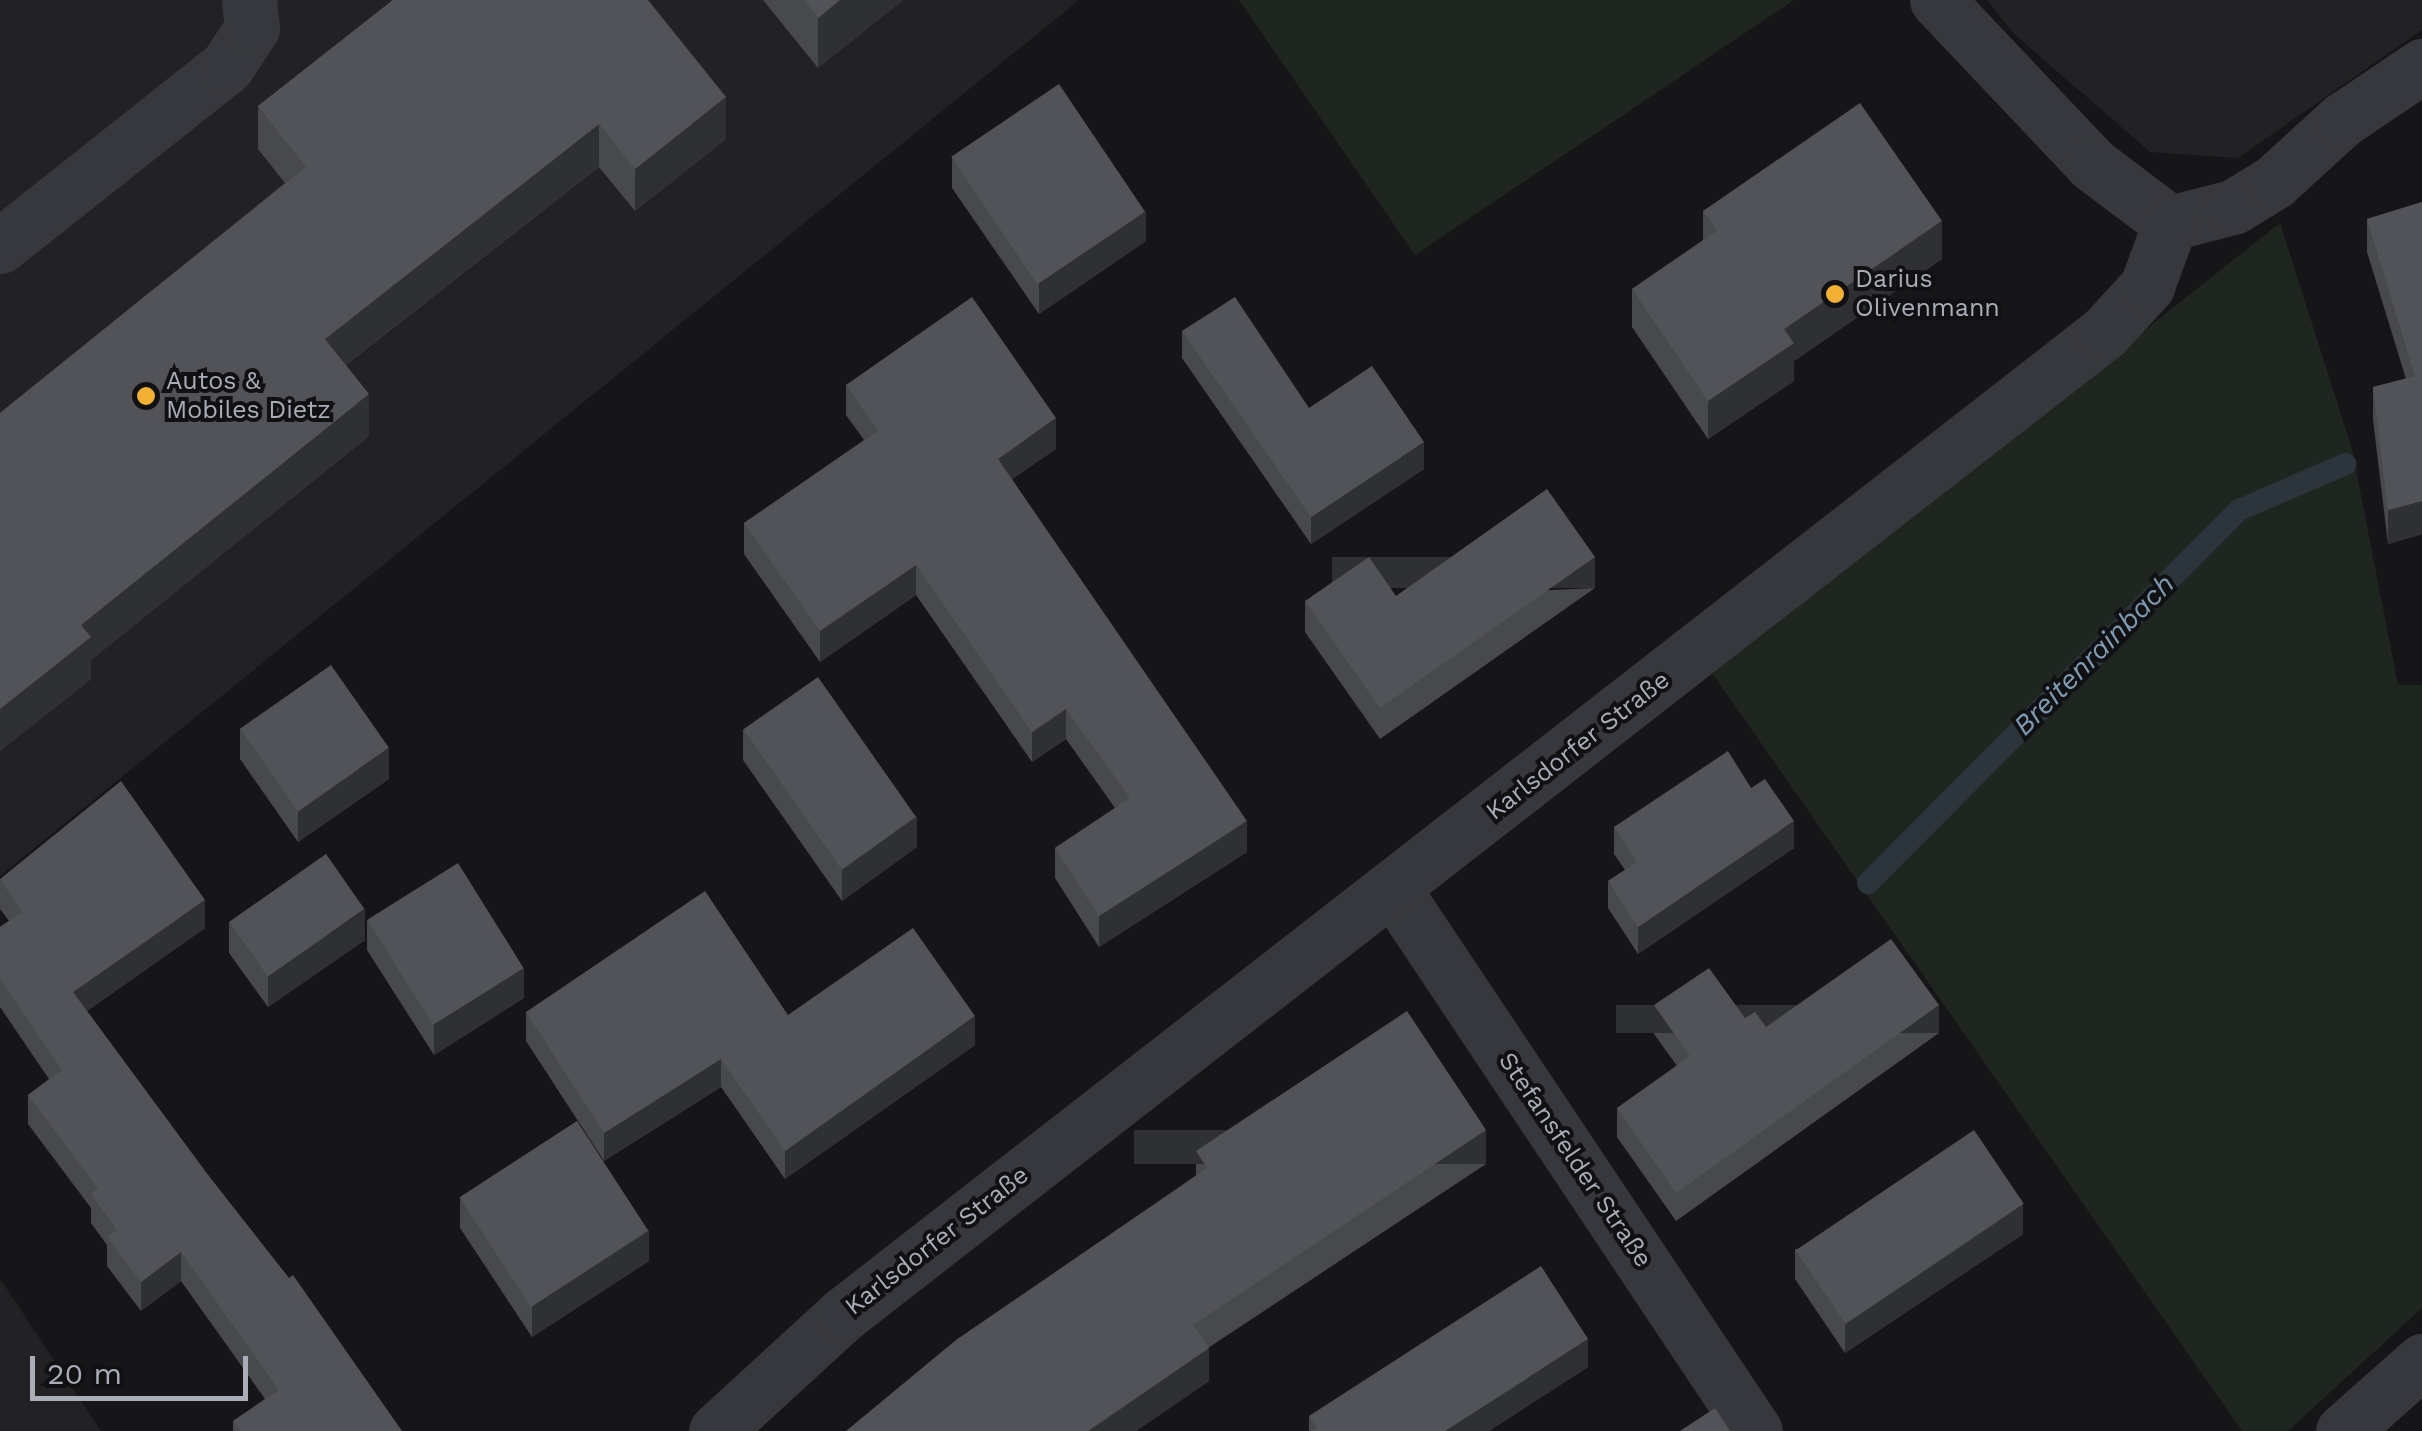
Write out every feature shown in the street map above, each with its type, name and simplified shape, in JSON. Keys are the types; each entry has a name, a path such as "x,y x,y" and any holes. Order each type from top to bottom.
{"street":[{"path":"0,246 227,66 252,28 249,0"},
{"path":"1937,0 2092,164 2170,223 2233,207 2274,182 2342,120 2422,66"},
{"name":"Karlsdorfer Straße","path":"716,1431 845,1313 1394,890 2104,333 2147,286 2170,223"},
{"name":"Stefansfelder Straße","path":"1394,890 1755,1431"},
{"path":"2343,1431 2422,1361"}],"shaded area":[{"path":"0,0 1079,0 0,876"},
{"path":"1239,0 1794,0 1415,255"},
{"path":"1987,0 2422,0 2422,30 2238,158 2150,152 2013,33"},
{"path":"2280,223 2352,449 2398,685 2422,685 2422,1308 2288,1431 2242,1431 1712,673"},
{"path":"0,1279 9,1292 101,1431 0,1431"}],"building":[{"path":"393,0 648,0 726,97 635,169 599,124 325,339 369,394 81,625 91,637 0,709 0,413 306,167 258,106"},
{"path":"804,0 840,0 818,18"},
{"path":"1059,84 1145,212 1037,284 951,157"},
{"path":"1860,103 1942,221 1784,329 1794,343 1708,401 1632,289 1717,231 1703,211"},
{"path":"2422,202 2422,501 2388,510 2373,387 2415,376 2367,219"},
{"path":"972,297 1056,418 998,459 1247,821 1099,916 1055,848 1130,798 1066,709 1032,732 916,565 820,631 744,523 878,431 846,385"},
{"path":"1235,297 1309,408 1372,366 1424,442 1311,517 1182,331"},
{"path":"1547,489 1595,557 1380,708 1305,601 1369,557 1396,596"},
{"path":"331,665 389,748 298,811 240,729"},
{"path":"818,677 916,817 842,869 743,729"},
{"path":"1728,751 1751,788 1765,779 1794,821 1638,927 1608,881 1637,862 1614,827"},
{"path":"121,781 205,900 73,992 205,1171 289,1278 293,1275 402,1431 240,1431 233,1421 279,1390 181,1252 141,1282 107,1237 117,1230 91,1194 98,1189 28,1095 62,1070 0,979 0,927 22,912 0,879"},
{"path":"326,854 364,909 268,977 229,922"},
{"path":"458,863 524,968 433,1025 367,920"},
{"path":"705,891 788,1015 913,928 975,1016 785,1151 721,1059 604,1133 526,1012"},
{"path":"1891,939 1939,1005 1676,1193 1617,1108 1690,1056 1654,1005 1709,968 1745,1018 1755,1012 1766,1027"},
{"path":"1407,1011 1486,1130 1193,1325 1209,1348 1088,1431 846,1431 956,1340 1207,1168 1196,1151"},
{"path":"577,1121 648,1231 531,1307 460,1197"},
{"path":"1974,1130 2024,1204 1846,1324 1796,1250"},
{"path":"1541,1266 1588,1339 1445,1431 1311,1431 1317,1428 1309,1416"},
{"path":"1715,1408 1730,1431 1680,1431"}],"waterway":[{"name":"Breitenrainbach","path":"1868,883 2239,510 2346,464"}],"place":[{"name":"Darius Olivenmann","path":"1835,294"},
{"name":"Autos & Mobiles Dietz","path":"146,396"}]}
